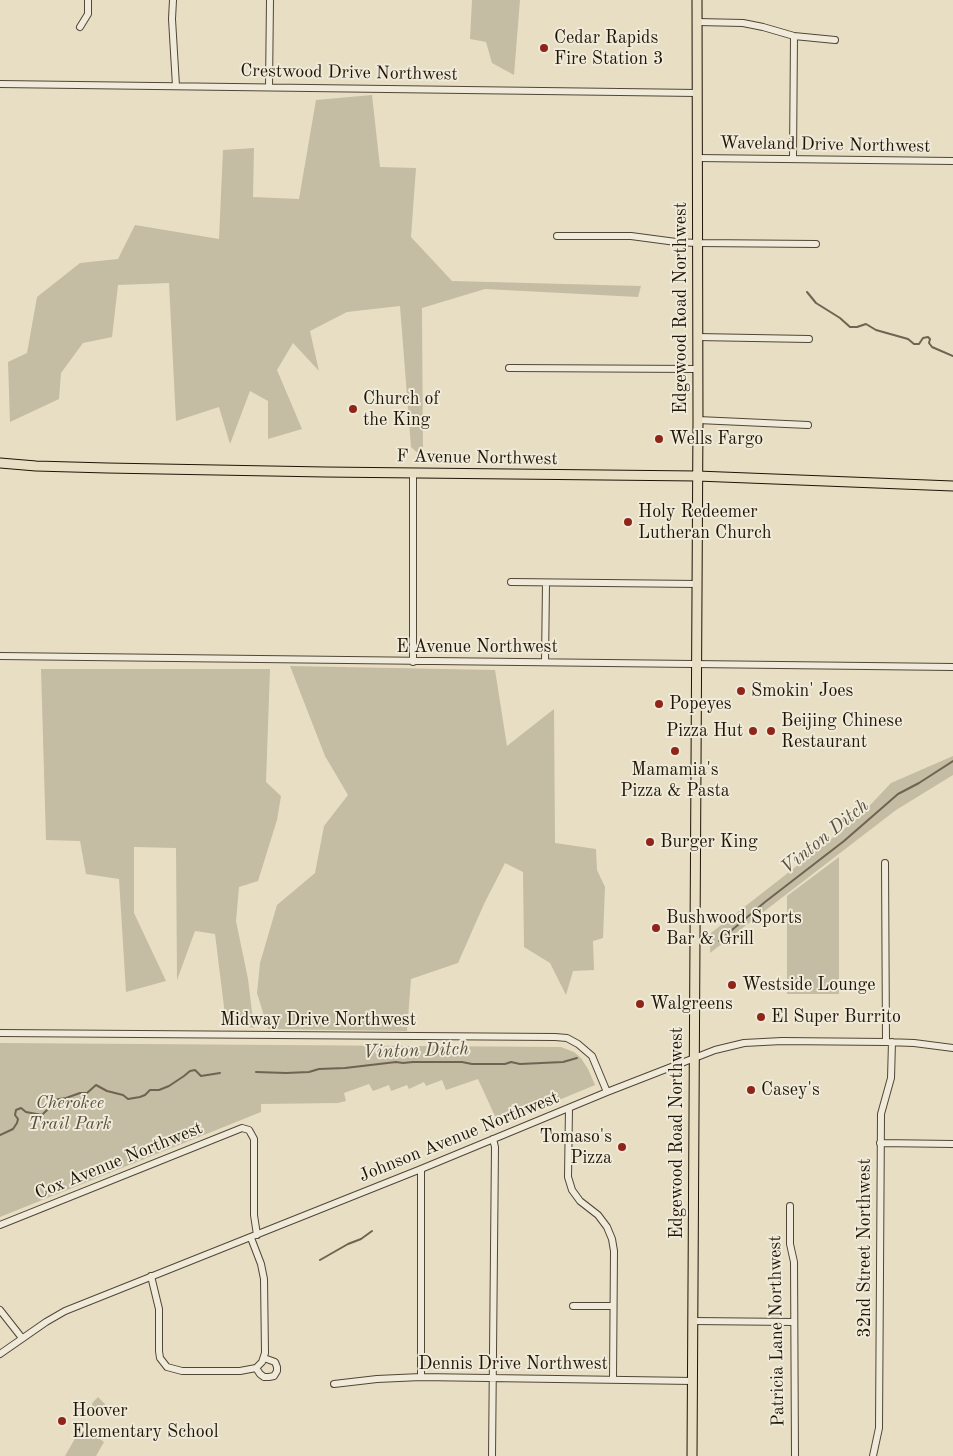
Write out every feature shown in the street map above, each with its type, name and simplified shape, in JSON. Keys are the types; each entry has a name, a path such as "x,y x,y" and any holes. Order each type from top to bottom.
{"main road":[{"name":"Edgewood Road Northwest","path":"692,1456 698,420 697,0"},
{"name":"F Avenue Northwest","path":"0,463 107,468 697,476 953,486"}],"street":[{"path":"80,27 88,14 88,0"},
{"path":"173,0 172,19 176,86"},
{"path":"269,88 270,0"},
{"path":"698,22 742,23 794,36 835,40"},
{"path":"792,158 794,36"},
{"name":"Crestwood Drive Northwest","path":"0,84 697,92"},
{"name":"Waveland Drive Northwest","path":"697,158 953,161"},
{"path":"557,236 631,236 698,243 816,244"},
{"path":"697,337 809,339"},
{"path":"509,368 697,369"},
{"path":"698,420 808,425"},
{"path":"413,473 413,662"},
{"path":"511,582 697,584"},
{"path":"545,662 546,583"},
{"name":"E Avenue Northwest","path":"0,656 953,667"},
{"name":"32nd Street Northwest","path":"874,1456 879,1428 881,1114 891,1078 885,863"},
{"name":"Midway Drive Northwest","path":"0,1033 566,1038 578,1044 592,1056 607,1092"},
{"name":"Johnson Avenue Northwest","path":"0,1354 65,1311 421,1169 607,1092 728,1047 758,1042 889,1042 953,1048"},
{"path":"569,1108 568,1177 572,1190 580,1201 598,1215 607,1227 614,1251 613,1379"},
{"name":"Cox Avenue Northwest","path":"0,1225 242,1128 249,1130 254,1139 254,1236"},
{"path":"492,1456 496,1146 493,1139"},
{"path":"880,1143 953,1144"},
{"path":"421,1169 421,1377"},
{"name":"Patricia Lane Northwest","path":"790,1206 790,1244 794,1262 795,1456"},
{"path":"151,1276 159,1309 160,1358 167,1367 182,1371 240,1371 256,1368 264,1358 264,1279 254,1236"},
{"path":"574,1306 613,1306"},
{"path":"0,1310 22,1338"},
{"path":"693,1321 794,1322"},
{"path":"256,1368 264,1377 274,1376 277,1371 275,1362 264,1358"},
{"name":"Dennis Drive Northwest","path":"334,1384 377,1379 421,1377 693,1381"}],"green space":[{"path":"472,0 520,0 514,75 492,63 486,42 470,39"},
{"path":"372,95 380,167 416,168 411,237 452,281 641,286 638,297 485,289 422,308 423,458 411,447 400,306 347,312 310,331 319,371 293,343 277,370 302,429 268,439 268,401 250,391 230,444 219,407 176,421 169,283 118,285 112,337 83,343 61,373 59,399 10,422 8,362 27,353 37,297 80,263 118,259 135,225 219,239 223,150 254,148 253,197 299,199 316,100"},
{"path":"290,666 495,670 507,746 554,709 555,843 596,849 597,870 605,887 603,938 593,941 594,970 573,971 566,995 550,963 524,947 523,872 505,863 484,904 458,963 411,979 407,1031 268,1029 257,993 260,963 277,905 315,873 324,826 348,795 325,756"},
{"path":"41,669 270,669 266,782 281,796 277,820 258,881 239,887 236,921 248,979 254,1028 226,1023 215,934 195,931 177,980 176,848 134,847 134,913 166,981 126,992 119,879 86,874 80,841 46,840"},
{"path":"953,756 953,775 896,810 710,953 711,933 857,819 891,783"},
{"path":"839,857 839,994 787,994 787,896"},
{"name":"Cherokee Trail Park","path":"0,1043 561,1047 574,1052 581,1058 595,1085 499,1125 478,1079 446,1090 442,1080 426,1086 424,1082 409,1089 407,1085 391,1091 389,1085 373,1091 369,1084 344,1093 346,1101 338,1103 261,1104 261,1112 0,1217"},
{"path":"98,1397 105,1404 106,1409 97,1416 89,1411 93,1402"},
{"path":"87,1427 97,1433 96,1436 104,1442 96,1456 65,1456 81,1428 85,1430"}],"waterway":[{"path":"807,292 816,303 840,318 850,327 866,324 876,330 908,339 914,344 919,344 923,338 928,337 932,347 953,356"},
{"name":"Vinton Ditch","path":"719,941 765,902 844,841 898,794 953,761"},
{"name":"Vinton Ditch","path":"256,1072 309,1072 319,1069 396,1062 462,1062 472,1064 505,1064 511,1062 520,1064 563,1062 577,1058"},
{"name":"Vinton Ditch","path":"0,1135 13,1129 17,1123 16,1110 21,1108 26,1112 42,1115 49,1108 52,1100 87,1093 96,1085 107,1091 123,1095 128,1099 145,1095 150,1090 159,1090 169,1086 190,1071 195,1070 201,1076 220,1073"},
{"path":"320,1260 361,1239 372,1231"}],"place":[{"name":"Cedar Rapids Fire Station 3","path":"544,48"},
{"name":"Church of the King","path":"353,409"},
{"name":"Wells Fargo","path":"659,439"},
{"name":"Holy Redeemer Lutheran Church","path":"628,522"},
{"name":"Smokin' Joes","path":"741,691"},
{"name":"Popeyes","path":"659,704"},
{"name":"Pizza Hut","path":"753,731"},
{"name":"Beijing Chinese Restaurant","path":"771,731"},
{"name":"Mamamia's Pizza & Pasta","path":"675,751"},
{"name":"Burger King","path":"650,842"},
{"name":"Bushwood Sports Bar & Grill","path":"656,928"},
{"name":"Westside Lounge","path":"732,985"},
{"name":"Walgreens","path":"640,1004"},
{"name":"El Super Burrito","path":"761,1017"},
{"name":"Casey's","path":"751,1090"},
{"name":"Tomaso's Pizza","path":"622,1147"},
{"name":"Hoover Elementary School","path":"62,1421"}]}
